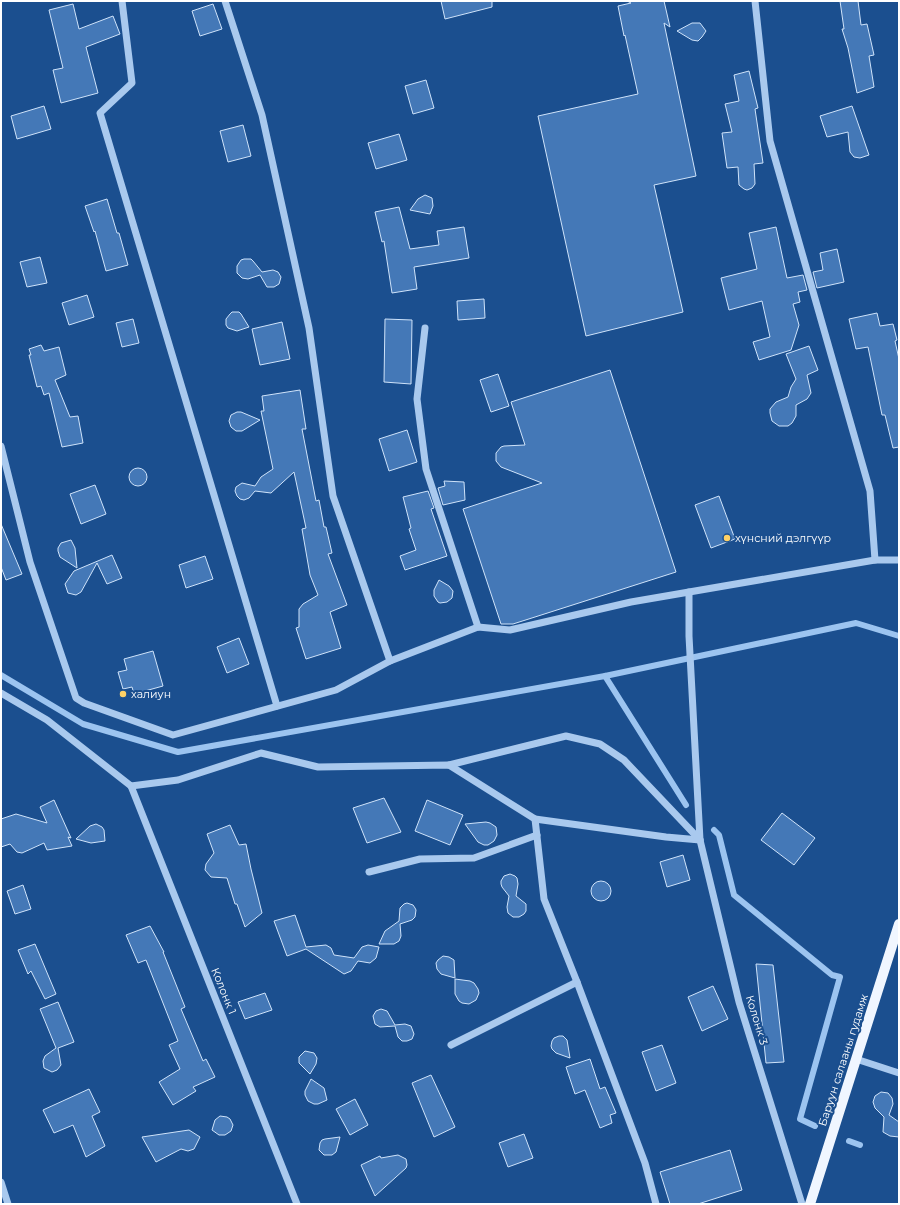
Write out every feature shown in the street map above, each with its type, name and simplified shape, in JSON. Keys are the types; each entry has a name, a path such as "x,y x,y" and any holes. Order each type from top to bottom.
{"main road":[{"name":"Баруун салааны гудамж","path":"810,1204 899,924"}],"street":[{"path":"122,1 132,83 100,113 277,706"},
{"path":"225,1 262,115 309,328 333,496 390,660"},
{"path":"755,1 770,141 870,491 875,560"},
{"path":"425,328 417,399 426,469 478,627"},
{"path":"1,446 30,562 76,698 84,703 173,735 336,690 390,660 478,627 510,630 631,602 875,560 899,560"},
{"name":"Колонк 3","path":"689,592 700,840 739,1002 802,1204"},
{"path":"1,693 47,720 131,786 178,780 261,753 318,767 449,765 566,736 600,744 624,760 700,840"},
{"path":"449,765 535,819 700,840"},
{"name":"Колонк 1","path":"131,786 297,1204"},
{"path":"535,819 544,899 577,982 644,1164 656,1204"},
{"path":"369,872 420,859 474,858 537,834"},
{"path":"450,1045 577,982"},
{"path":"856,1059 899,1073"},
{"path":"1,1182 8,1204"}],"building":[{"path":"441,1 492,1 492,7 445,19"},
{"path":"627,1 664,1 670,27 664,23 696,176 654,185 683,312 586,336 538,116 638,94 618,6 631,3"},
{"path":"840,1 858,1 861,25 867,24 874,55 869,56 874,87 857,93 848,48 842,29 844,29"},
{"path":"73,4 79,29 113,16 120,34 86,47 98,93 61,103 53,70 63,68 49,10"},
{"path":"213,4 222,29 200,36 192,11"},
{"path":"692,23 700,23 706,31 698,41 692,40 677,31"},
{"path":"749,71 758,108 755,109 763,163 754,164 755,184 752,188 747,190 739,185 738,167 727,168 722,133 732,132 725,104 739,101 734,75"},
{"path":"426,80 434,108 413,114 405,86"},
{"path":"44,106 51,129 17,139 11,116"},
{"path":"852,106 869,155 860,158 854,157 850,152 848,132 827,137 820,116"},
{"path":"243,125 251,156 228,162 220,131"},
{"path":"399,134 407,160 376,169 368,143"},
{"path":"425,195 432,198 433,206 430,214 410,210 418,199"},
{"path":"107,199 128,265 106,271 95,231 94,232 85,206"},
{"path":"399,207 410,249 439,245 437,231 464,227 469,258 414,267 417,289 392,293 384,241 382,242 375,212"},
{"path":"776,227 787,278 803,275 807,290 798,292 800,302 793,304 799,325 791,350 759,360 753,342 770,337 762,301 729,310 721,278 757,269 749,233"},
{"path":"837,249 844,282 817,288 813,272 823,270 820,253"},
{"path":"40,257 47,283 27,287 20,262"},
{"path":"251,259 262,272 273,270 278,272 281,277 279,284 274,287 267,287 260,275 248,279 242,278 237,273 237,266 241,260"},
{"path":"87,295 94,317 69,325 62,303"},
{"path":"484,299 485,318 458,320 457,301"},
{"path":"232,312 239,312 249,327 237,331 228,328 226,325 226,319"},
{"path":"877,313 880,326 893,324 897,340 895,341 899,359 899,447 893,448 885,415 882,415 868,347 856,349 849,319"},
{"path":"133,319 139,343 122,347 116,323"},
{"path":"385,319 412,320 411,384 384,382"},
{"path":"282,322 290,359 260,365 252,329"},
{"path":"41,345 44,351 59,347 66,375 55,380 70,417 78,416 83,443 62,447 49,393 44,395 41,386 37,387 29,355 31,355 29,349"},
{"path":"809,346 818,370 807,375 811,393 807,399 796,405 796,416 792,423 788,426 779,426 772,421 770,409 776,402 788,397 791,387 796,379 786,354"},
{"path":"610,370 676,572 513,624 501,624 463,509 542,483 501,467 496,461 496,453 501,447 525,445 511,402"},
{"path":"498,374 509,406 491,412 480,380"},
{"path":"300,390 306,429 302,429 316,501 319,500 324,527 326,527 332,553 328,554 347,605 330,612 341,648 306,659 296,628 299,627 299,609 303,604 318,595 310,575 302,529 306,528 294,472 271,493 255,491 249,498 244,500 237,496 235,491 236,487 242,483 255,486 261,477 273,469 261,411 264,411 262,396"},
{"path":"241,412 260,420 242,431 236,431 231,427 229,421 231,415"},
{"path":"407,430 417,462 389,471 379,439"},
{"path":"138,468 144,471 147,477 144,483 138,486 132,483 129,477 132,471"},
{"path":"444,481 464,482 465,500 443,505 438,488 445,486"},
{"path":"95,485 106,514 81,524 70,494"},
{"path":"428,491 434,508 431,509 447,556 405,570 400,556 416,550 409,529 411,528 403,497"},
{"path":"719,496 735,539 711,548 695,505"},
{"path":"1,524 22,574 6,580 1,567"},
{"path":"71,540 75,548 77,568 60,557 58,551 61,543"},
{"path":"112,555 122,578 107,584 97,563 81,592 76,595 68,593 65,584 74,571"},
{"path":"205,556 213,579 186,588 179,565"},
{"path":"439,580 449,586 453,591 452,598 447,602 440,603 434,596 434,590"},
{"path":"239,638 249,664 227,673 217,647"},
{"path":"153,651 163,686 134,694 132,687 123,689 118,672 127,670 124,659"},
{"path":"384,798 401,832 367,843 353,808"},
{"path":"54,800 71,838 68,837 72,846 47,850 44,843 22,853 17,852 10,844 1,847 1,819 16,814 47,823 40,807"},
{"path":"427,800 463,815 450,845 415,831"},
{"path":"782,813 815,838 794,865 761,840"},
{"path":"486,822 496,827 497,835 494,841 488,845 484,845 478,842 465,824"},
{"path":"96,824 104,830 105,841 91,843 76,839 90,826"},
{"path":"230,825 239,845 246,844 262,913 245,927 237,904 235,904 227,878 211,877 205,870 206,864 214,853 207,834"},
{"path":"683,855 690,880 667,887 660,862"},
{"path":"510,874 517,878 518,884 516,896 526,904 526,911 519,917 513,917 508,913 507,907 509,896 501,884 504,876"},
{"path":"601,881 608,884 611,891 608,898 601,901 594,898 591,891 594,884"},
{"path":"23,885 31,909 15,914 7,891"},
{"path":"407,903 413,905 415,908 415,917 412,920 400,924 401,936 399,941 394,944 379,944 385,931 399,921 400,908"},
{"path":"295,915 306,947 326,945 331,948 334,955 354,958 362,947 368,945 379,947 376,958 370,963 358,961 351,971 344,974 306,949 287,956 274,921"},
{"path":"150,926 164,952 185,1007 181,1009 203,1061 206,1059 215,1077 193,1087 196,1091 173,1105 159,1082 180,1069 169,1045 178,1041 146,960 138,963 126,935"},
{"path":"35,944 56,994 45,999 31,971 28,974 18,950"},
{"path":"443,956 454,960 455,978 441,974 437,969 436,963"},
{"path":"756,964 773,965 784,1062 766,1063"},
{"path":"455,979 474,983 479,993 476,1000 469,1004 459,1001 455,994"},
{"path":"713,986 728,1019 702,1031 688,997"},
{"path":"265,993 272,1010 245,1019 238,1002"},
{"path":"58,1002 74,1042 58,1048 61,1065 57,1070 52,1072 44,1068 43,1061 45,1056 56,1048 40,1009"},
{"path":"381,1009 387,1011 395,1025 405,1024 411,1026 414,1034 412,1039 402,1041 398,1037 395,1026 380,1027 375,1024 373,1016 376,1011"},
{"path":"563,1036 567,1040 570,1058 556,1053 552,1049 552,1041 554,1038"},
{"path":"662,1045 676,1083 656,1091 642,1052"},
{"path":"305,1051 314,1053 317,1058 316,1064 310,1074 299,1063 299,1057"},
{"path":"590,1059 600,1089 605,1087 616,1113 610,1115 612,1123 600,1128 585,1090 575,1094 566,1067"},
{"path":"431,1075 455,1127 434,1137 412,1083"},
{"path":"311,1079 324,1088 327,1100 318,1104 308,1101 305,1091"},
{"path":"89,1089 100,1112 92,1116 105,1146 86,1157 73,1125 54,1133 43,1110"},
{"path":"881,1092 888,1093 892,1098 893,1104 889,1115 899,1122 899,1137 890,1136 883,1132 884,1117 875,1108 873,1102 875,1096"},
{"path":"355,1099 368,1125 350,1135 336,1109"},
{"path":"220,1116 230,1119 233,1125 231,1131 225,1135 219,1135 212,1130 215,1120"},
{"path":"189,1130 200,1137 194,1149 188,1151 181,1149 156,1162 142,1137"},
{"path":"524,1134 533,1158 508,1167 499,1143"},
{"path":"340,1137 336,1152 332,1155 324,1155 319,1150 322,1140"},
{"path":"730,1150 742,1190 698,1204 670,1204 660,1172"},
{"path":"398,1155 406,1159 406,1168 375,1196 361,1165 380,1156 381,1158"}],"waterway":[{"path":"1,675 83,724 178,752 605,676 856,623 899,636"},
{"path":"605,676 686,805"},
{"path":"714,830 719,835 734,895 832,975 840,977 800,1119 815,1126"},
{"path":"849,1141 860,1145"}],"place":[{"name":"хүнсний дэлгүүр","path":"727,538"},
{"name":"халиун","path":"123,694"}]}
